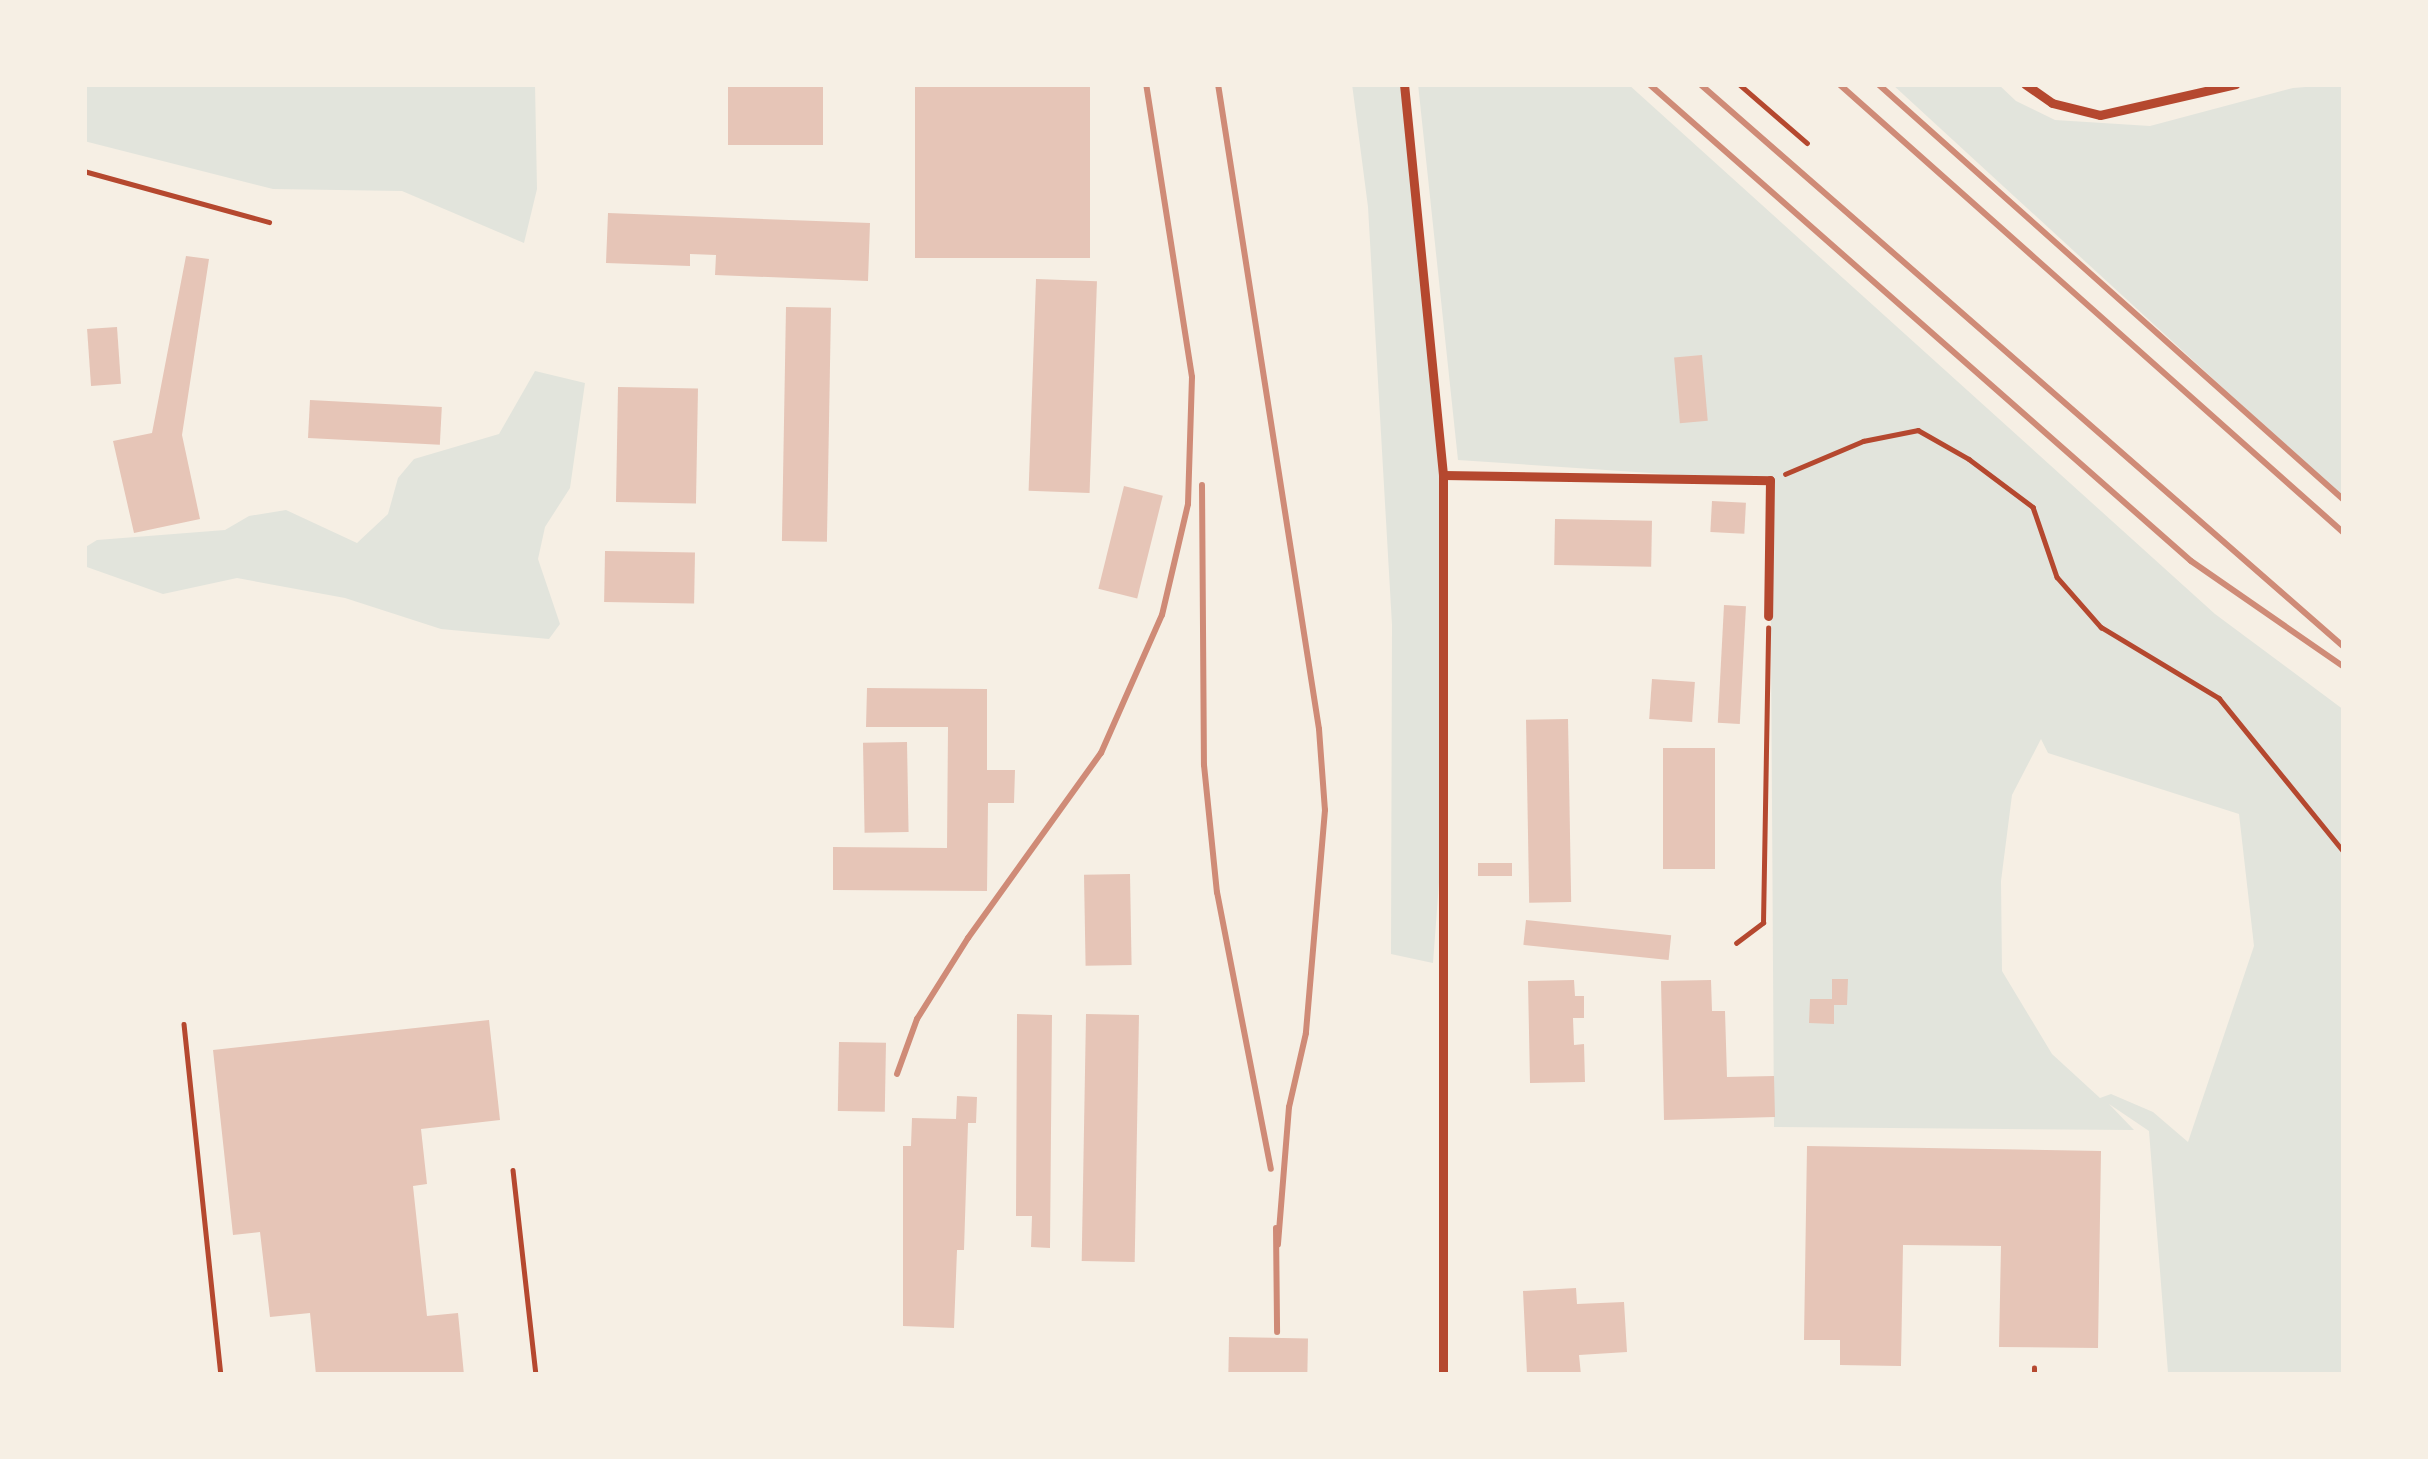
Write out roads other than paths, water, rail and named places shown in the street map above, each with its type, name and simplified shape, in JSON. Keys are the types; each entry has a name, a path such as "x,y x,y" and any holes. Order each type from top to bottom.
{"street":[{"path":"1404,84 1444,475 1443,1375"},
{"path":"2025,84 2052,103 2099,115 2236,84"},
{"path":"1444,475 1770,480 1768,616"}],"lane":[{"path":"84,171 268,222"},
{"path":"184,1024 221,1375"},
{"path":"513,1170 536,1375"}],"railway":[{"path":"897,1074 917,1019 968,938 1101,753 1162,615 1188,504 1192,377 1146,84"},
{"path":"1218,84 1319,729 1325,810 1306,1033 1289,1107 1278,1245"},
{"path":"1649,84 2191,561 2344,667"},
{"path":"1700,84 2344,647"},
{"path":"1839,84 2344,533"},
{"path":"1878,84 2344,500"},
{"path":"1202,485 1204,765 1217,892 1271,1169"},
{"path":"1276,1228 1277,1332"}]}
